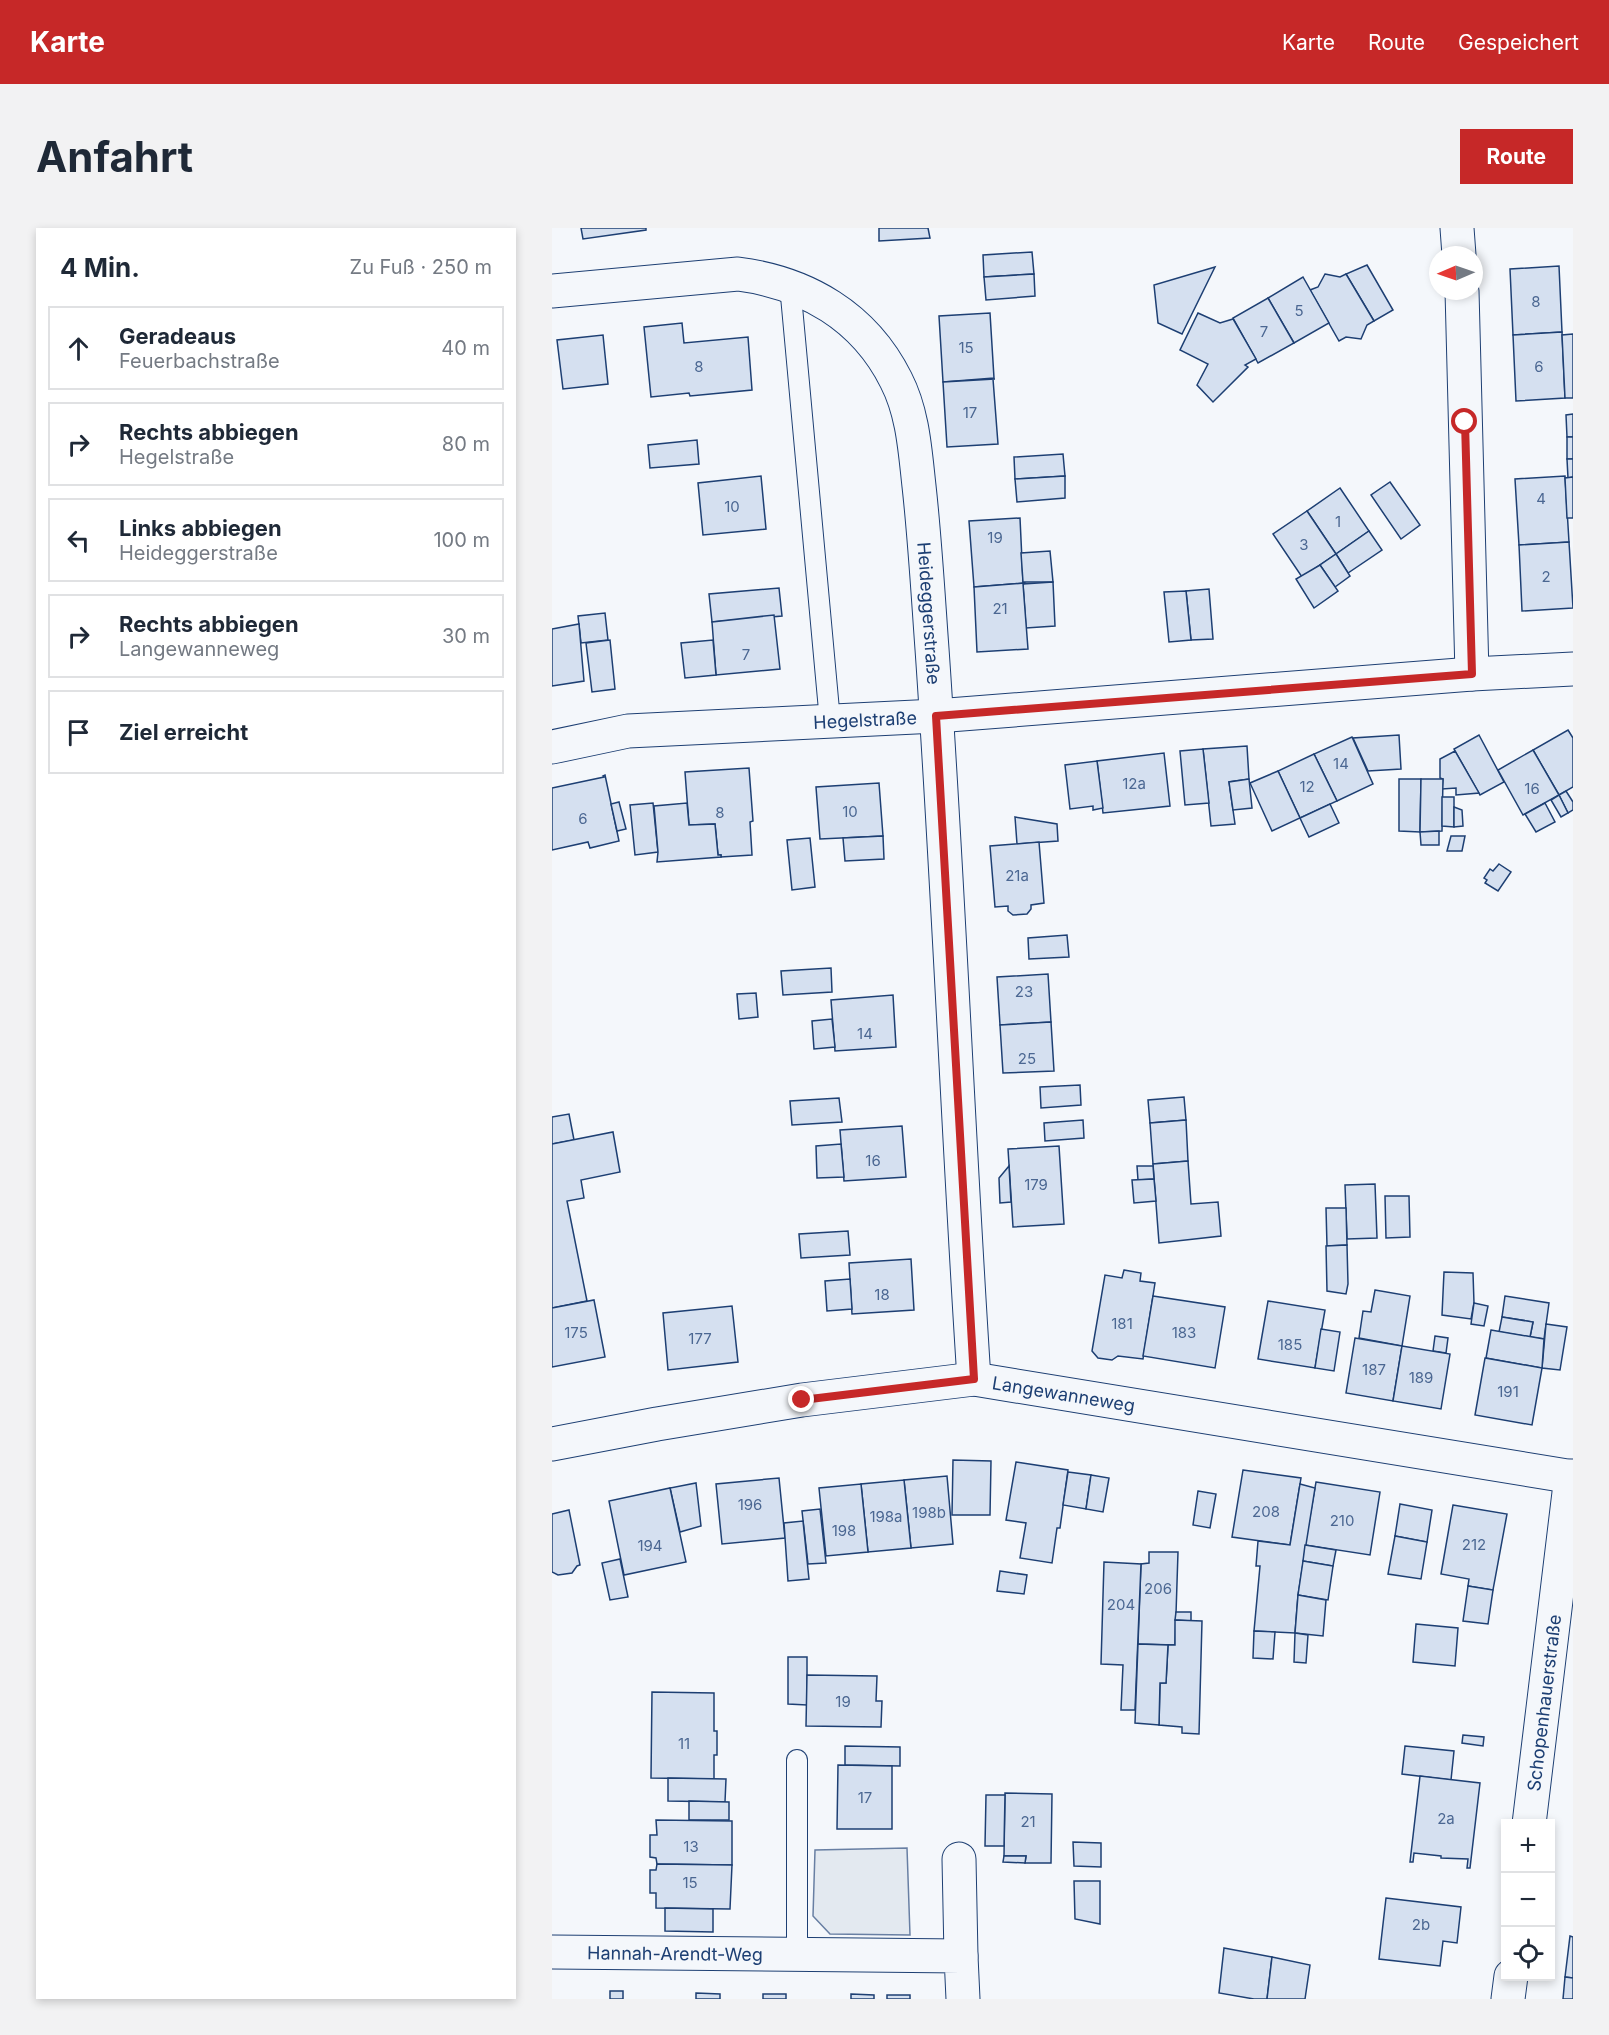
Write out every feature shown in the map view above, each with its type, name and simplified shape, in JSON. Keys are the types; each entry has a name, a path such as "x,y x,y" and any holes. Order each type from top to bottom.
{"street":[{"path":"1457,228 1458,246"},
{"name":"Heideggerstraße","path":"552,291 738,274 790,285 813,295 856,326 879,352 896,381 909,412 922,516 936,716 974,1379"},
{"path":"1462,300 1472,674"},
{"name":"Hegelstraße","path":"552,747 628,731 936,716 1472,674 1573,669"},
{"name":"Langewanneweg","path":"552,1444 802,1400 974,1379 1572,1476"},
{"name":"Schopenhauerstraße","path":"1530,1819 1572,1476"},
{"path":"959,1859 963,1999"},
{"name":"Hannah-Arendt-Weg","path":"552,1952 961,1956"},
{"path":"1508,1999 1510,1981"}],"lane":[{"path":"790,285 830,721"},
{"path":"797,1760 797,1954"}],"shaded area":[{"path":"907,1848 910,1935 830,1934 813,1916 815,1850"}],"building":[{"path":"581,228 646,228 646,230 583,239"},
{"path":"879,228 928,228 930,238 879,241"},
{"path":"1032,252 1034,274 984,277 983,255"},
{"path":"1367,265 1393,310 1374,321 1346,274"},
{"path":"1559,266 1562,332 1513,335 1510,269"},
{"path":"1215,267 1182,334 1158,323 1154,285"},
{"path":"1034,274 1035,296 986,300 984,277"},
{"path":"1325,274 1340,277 1346,274 1374,321 1367,325 1361,339 1346,337 1339,341 1310,290 1318,287"},
{"path":"1303,277 1329,323 1294,343 1268,298"},
{"path":"1268,298 1294,343 1258,363 1233,318"},
{"path":"990,313 994,378 943,382 939,316"},
{"path":"1198,313 1220,323 1233,319 1256,359 1245,365 1248,367 1213,402 1197,385 1208,364 1180,350"},
{"path":"682,323 684,343 748,337 752,390 651,397 644,327"},
{"path":"1562,332 1565,398 1516,401 1513,335"},
{"path":"1573,334 1573,398 1565,398 1562,335"},
{"path":"603,335 608,384 563,389 557,340"},
{"path":"993,379 998,444 947,447 943,382"},
{"path":"1573,414 1573,437 1567,437 1566,415"},
{"path":"1567,437 1573,437 1573,459 1567,459"},
{"path":"697,440 699,464 650,468 648,445"},
{"path":"1063,454 1065,476 1015,479 1014,457"},
{"path":"1567,459 1573,459 1573,477 1568,478"},
{"path":"761,476 766,529 703,535 698,483"},
{"path":"1065,476 1065,498 1017,502 1015,479"},
{"path":"1565,476 1569,542 1519,545 1515,479"},
{"path":"1573,477 1573,518 1567,518 1565,478"},
{"path":"1390,482 1420,525 1401,539 1371,495"},
{"path":"1340,488 1369,531 1336,554 1307,511"},
{"path":"1307,511 1336,554 1302,577 1273,534"},
{"path":"1020,518 1023,582 1025,583 974,587 969,521"},
{"path":"1369,531 1382,550 1348,573 1336,554"},
{"path":"1569,542 1573,608 1522,611 1519,545"},
{"path":"1050,551 1053,582 1023,582 1021,553"},
{"path":"1336,554 1350,576 1335,587 1320,565"},
{"path":"1320,565 1338,591 1314,608 1296,579"},
{"path":"1053,582 1055,626 1026,628 1023,584"},
{"path":"1025,583 1023,584 1028,649 977,652 974,587"},
{"path":"779,588 782,616 712,622 709,594"},
{"path":"1209,589 1213,639 1191,640 1186,591"},
{"path":"1186,591 1191,640 1169,642 1164,592"},
{"path":"605,613 608,640 581,643 578,616"},
{"path":"774,615 780,669 716,675 712,622"},
{"path":"579,624 584,681 552,686 552,629"},
{"path":"610,640 615,689 592,692 586,643"},
{"path":"713,640 716,675 685,678 681,643"},
{"path":"1568,730 1573,738 1573,787 1559,795 1533,750"},
{"path":"1399,735 1401,769 1368,771 1353,738"},
{"path":"1479,735 1504,782 1480,795 1454,749"},
{"path":"1352,737 1373,784 1337,801 1314,754"},
{"path":"1247,746 1249,779 1229,782 1235,824 1211,826 1203,749"},
{"path":"1203,749 1209,803 1185,805 1180,751"},
{"path":"1533,750 1559,795 1523,815 1498,770"},
{"path":"1455,751 1479,793 1456,795 1456,788 1442,789 1440,759"},
{"path":"1164,753 1170,806 1103,813 1097,761"},
{"path":"1314,754 1337,801 1300,818 1278,771"},
{"path":"1097,761 1103,808 1093,810 1093,806 1070,809 1065,765"},
{"path":"749,768 753,821 750,822 752,855 721,857 718,855 715,824 689,825 685,772"},
{"path":"1278,771 1300,818 1272,831 1250,783"},
{"path":"605,775 619,841 590,848 588,842 552,850 552,788"},
{"path":"1249,779 1252,808 1233,810 1229,782"},
{"path":"1399,779 1421,779 1420,832 1399,831"},
{"path":"1421,779 1443,779 1442,831 1420,832"},
{"path":"879,783 883,836 820,839 816,787"},
{"path":"1566,791 1573,802 1573,810 1568,813 1559,795"},
{"path":"1559,795 1568,813 1561,817 1551,800"},
{"path":"1442,797 1454,797 1454,827 1442,826"},
{"path":"619,802 626,829 617,831 611,804"},
{"path":"653,803 658,852 635,855 630,805"},
{"path":"687,803 689,825 715,824 718,855 721,857 657,862 654,806"},
{"path":"1545,803 1555,822 1536,832 1525,814"},
{"path":"1330,804 1339,823 1309,837 1300,818"},
{"path":"1454,807 1462,810 1463,826 1454,827"},
{"path":"1015,817 1057,824 1058,841 1017,844"},
{"path":"1439,831 1439,845 1421,845 1420,832"},
{"path":"883,836 884,859 845,861 843,838"},
{"path":"1451,836 1465,836 1462,851 1447,851"},
{"path":"810,838 815,887 792,890 787,840"},
{"path":"1039,842 1044,903 1031,905 1027,914 1013,915 1008,911 1008,906 995,907 990,846"},
{"path":"1499,864 1511,872 1498,891 1485,883 1487,880 1484,878 1490,869 1493,871"},
{"path":"1067,935 1069,957 1029,959 1028,938"},
{"path":"831,968 832,992 783,995 781,971"},
{"path":"1048,974 1051,1022 1000,1025 997,977"},
{"path":"756,993 758,1017 739,1019 737,994"},
{"path":"893,995 896,1047 835,1051 831,1000"},
{"path":"832,1019 835,1047 814,1049 812,1021"},
{"path":"1051,1022 1054,1071 1003,1073 1000,1025"},
{"path":"1080,1085 1081,1105 1041,1108 1040,1087"},
{"path":"1184,1097 1186,1120 1150,1123 1148,1100"},
{"path":"839,1098 842,1122 792,1125 790,1101"},
{"path":"569,1114 574,1140 552,1144 552,1117"},
{"path":"1083,1120 1084,1138 1045,1141 1044,1123"},
{"path":"1186,1120 1188,1161 1153,1164 1150,1123"},
{"path":"902,1126 906,1177 844,1181 840,1130"},
{"path":"613,1132 620,1172 581,1180 584,1198 567,1201 587,1301 552,1308 552,1144"},
{"path":"841,1144 844,1177 817,1178 816,1146"},
{"path":"1059,1146 1064,1224 1013,1227 1008,1149"},
{"path":"1188,1161 1191,1204 1218,1202 1221,1236 1159,1243 1153,1164"},
{"path":"1009,1166 1011,1202 1000,1203 999,1178"},
{"path":"1137,1166 1153,1166 1154,1179 1138,1180"},
{"path":"1154,1179 1156,1201 1134,1203 1132,1180"},
{"path":"1375,1184 1377,1238 1347,1239 1345,1185"},
{"path":"1385,1196 1409,1196 1410,1237 1386,1238"},
{"path":"1326,1208 1346,1208 1347,1245 1327,1246"},
{"path":"848,1231 850,1255 801,1258 799,1234"},
{"path":"1347,1245 1346,1294 1327,1291 1326,1246"},
{"path":"911,1259 914,1310 852,1314 849,1263"},
{"path":"1124,1270 1141,1273 1140,1281 1155,1283 1143,1359 1118,1356 1112,1360 1098,1358 1092,1351 1105,1275 1122,1278"},
{"path":"1444,1272 1473,1273 1474,1303 1471,1319 1442,1315"},
{"path":"850,1279 852,1309 827,1311 825,1281"},
{"path":"1375,1290 1410,1296 1402,1346 1359,1338 1363,1311 1371,1312"},
{"path":"1153,1296 1225,1307 1215,1368 1143,1356"},
{"path":"1505,1296 1549,1303 1544,1339 1530,1337 1533,1322 1502,1317"},
{"path":"594,1300 605,1357 552,1367 552,1308"},
{"path":"1268,1301 1325,1310 1315,1368 1258,1359"},
{"path":"1474,1303 1488,1306 1484,1326 1471,1324"},
{"path":"732,1306 738,1362 668,1370 663,1313"},
{"path":"1502,1317 1533,1322 1530,1337 1499,1332"},
{"path":"1546,1324 1567,1327 1560,1370 1542,1368"},
{"path":"1321,1329 1340,1332 1334,1371 1315,1368"},
{"path":"1491,1330 1544,1339 1542,1368 1486,1358"},
{"path":"1435,1336 1448,1338 1446,1353 1433,1351"},
{"path":"1355,1338 1402,1346 1393,1401 1346,1393"},
{"path":"1402,1346 1450,1354 1441,1409 1393,1401"},
{"path":"1485,1358 1542,1368 1532,1425 1475,1415"},
{"path":"953,1460 991,1461 990,1515 952,1515"},
{"path":"1016,1462 1068,1470 1060,1528 1057,1528 1052,1563 1020,1558 1026,1523 1006,1520"},
{"path":"1243,1470 1301,1478 1290,1545 1232,1537"},
{"path":"1068,1472 1091,1475 1086,1509 1063,1505"},
{"path":"1091,1475 1109,1478 1103,1512 1086,1509"},
{"path":"947,1476 953,1544 911,1548 904,1480"},
{"path":"779,1478 785,1538 722,1544 716,1484"},
{"path":"904,1480 911,1548 868,1552 861,1484"},
{"path":"1316,1482 1380,1492 1370,1555 1305,1545"},
{"path":"696,1483 701,1526 680,1532 670,1488"},
{"path":"861,1484 868,1552 826,1556 819,1488"},
{"path":"1300,1484 1315,1488 1298,1595 1295,1633 1254,1631 1260,1566 1256,1566 1258,1541 1290,1545"},
{"path":"670,1488 686,1562 624,1575 609,1501"},
{"path":"1198,1491 1216,1494 1210,1528 1193,1525"},
{"path":"1400,1504 1432,1510 1427,1542 1395,1536"},
{"path":"1453,1505 1507,1514 1493,1590 1468,1586 1469,1579 1441,1574"},
{"path":"820,1509 826,1563 808,1564 802,1511"},
{"path":"569,1510 580,1565 572,1573 558,1575 552,1572 552,1514"},
{"path":"803,1521 809,1579 788,1581 784,1523"},
{"path":"1395,1536 1427,1542 1421,1579 1388,1574"},
{"path":"1305,1545 1336,1550 1333,1566 1303,1561"},
{"path":"1149,1552 1178,1552 1175,1645 1138,1644 1141,1564 1149,1563"},
{"path":"620,1559 628,1597 610,1600 602,1563"},
{"path":"1303,1561 1333,1566 1328,1600 1298,1595"},
{"path":"1104,1562 1141,1564 1135,1710 1121,1710 1123,1665 1101,1664"},
{"path":"1000,1571 1027,1575 1024,1594 997,1591"},
{"path":"1468,1586 1493,1590 1488,1624 1463,1621"},
{"path":"1298,1595 1326,1600 1323,1636 1295,1633"},
{"path":"1176,1612 1191,1612 1191,1621 1175,1620"},
{"path":"1175,1620 1202,1621 1199,1734 1182,1733 1182,1727 1159,1725 1160,1683 1166,1683 1168,1645 1175,1645"},
{"path":"1416,1624 1458,1628 1455,1666 1413,1662"},
{"path":"1254,1631 1275,1632 1273,1659 1253,1658"},
{"path":"1295,1633 1308,1635 1306,1663 1294,1662"},
{"path":"1138,1644 1168,1645 1166,1683 1160,1683 1159,1725 1135,1723"},
{"path":"788,1657 807,1657 807,1705 788,1704"},
{"path":"807,1675 877,1676 876,1701 882,1701 881,1727 806,1726"},
{"path":"652,1692 714,1693 714,1731 717,1731 717,1755 714,1755 714,1779 651,1778"},
{"path":"1463,1735 1484,1737 1483,1746 1462,1743"},
{"path":"845,1746 900,1747 900,1766 845,1765"},
{"path":"1405,1746 1454,1751 1451,1780 1402,1774"},
{"path":"838,1765 892,1766 892,1829 837,1829"},
{"path":"1420,1776 1480,1783 1470,1868 1467,1868 1468,1859 1441,1858 1441,1856 1414,1853 1413,1862 1410,1862"},
{"path":"668,1778 726,1779 725,1802 668,1801"},
{"path":"1005,1793 1052,1794 1051,1863 1025,1863 1026,1856 1004,1856"},
{"path":"986,1795 1005,1795 1004,1846 985,1846"},
{"path":"689,1801 729,1802 729,1820 689,1820"},
{"path":"656,1820 732,1821 732,1865 657,1864 656,1858 650,1857 650,1835 657,1835"},
{"path":"1073,1842 1101,1843 1101,1867 1074,1866"},
{"path":"1004,1856 1026,1856 1025,1863 1003,1862"},
{"path":"657,1864 732,1865 730,1909 656,1908 656,1893 650,1893 650,1870 656,1870"},
{"path":"1074,1881 1100,1881 1100,1924 1075,1919"},
{"path":"1386,1898 1461,1907 1457,1943 1443,1941 1440,1966 1379,1959"},
{"path":"665,1908 713,1909 713,1932 665,1931"},
{"path":"1570,1936 1573,1937 1573,1978 1565,1977"},
{"path":"1224,1948 1272,1957 1267,1999 1219,1993"},
{"path":"1272,1957 1310,1965 1305,1999 1267,1999"},
{"path":"1565,1977 1573,1978 1573,1999 1563,1999"},
{"path":"610,1991 623,1991 623,1999 610,1999"},
{"path":"696,1993 720,1994 720,1999 696,1999"},
{"path":"763,1994 786,1994 786,1999 763,1999"},
{"path":"851,1994 874,1995 874,1999 851,1999"},
{"path":"887,1995 910,1995 910,1999 887,1999"}],"route":[{"path":"802,1400 974,1379 936,716 1472,674 1465,422"}]}
